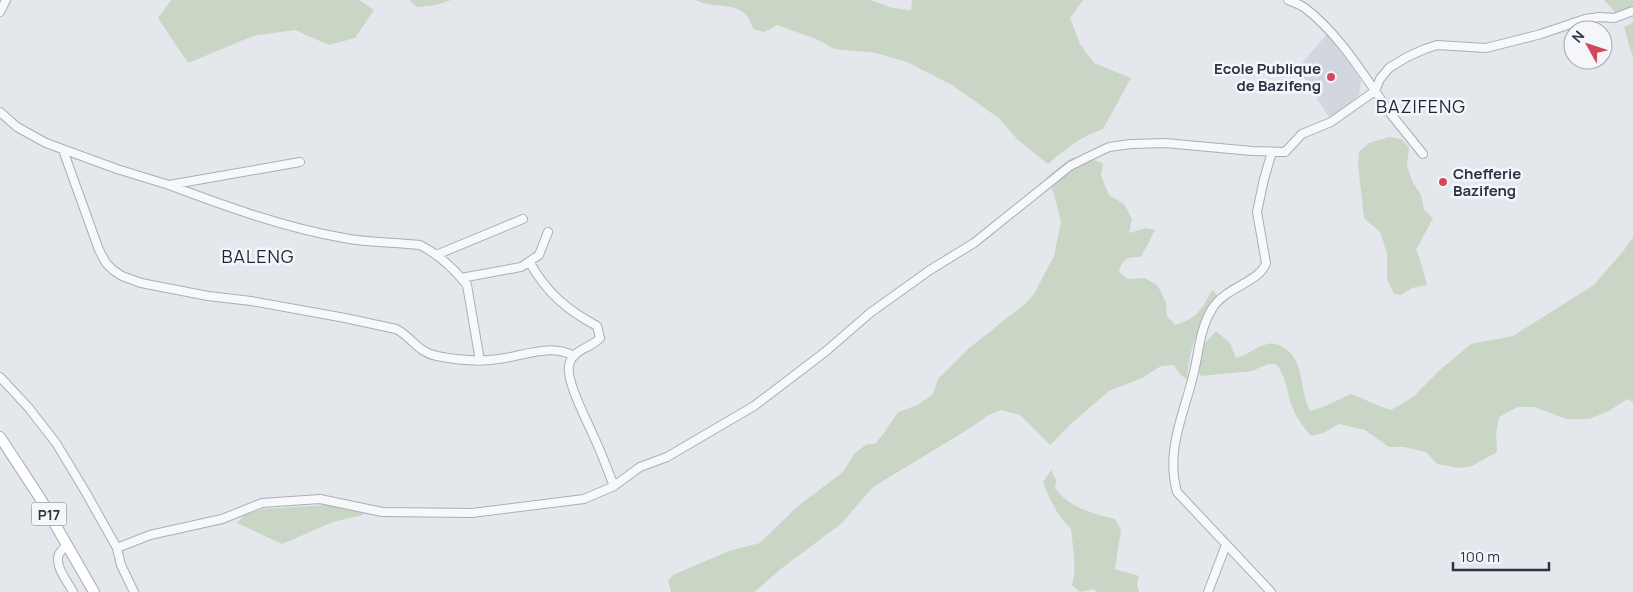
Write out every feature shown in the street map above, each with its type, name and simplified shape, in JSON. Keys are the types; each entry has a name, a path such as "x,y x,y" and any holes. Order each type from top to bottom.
{"main road":[{"name":"P17","path":"0,437 40,498 94,592"}],"street":[{"path":"0,12 6,0"},
{"path":"1288,0 1305,8 1352,55 1375,91 1423,154"},
{"path":"1271,592 1177,492 1173,476 1173,456 1182,411 1201,338 1212,308 1229,291 1258,275 1264,269 1266,263 1258,222 1258,203 1272,152 1285,152 1302,134 1331,122 1375,91 1380,78 1389,68 1425,49 1437,45 1486,48 1541,34 1585,19 1614,18 1633,11"},
{"path":"0,112 17,127 63,150 246,212 308,230 345,238 420,245 436,255 467,286 480,361"},
{"path":"117,548 150,535 222,519 262,503 320,499 382,512 472,513 584,499 614,486 640,467 667,457 754,406 825,352 870,313 930,270 974,243 1070,166 1088,156 1109,147 1165,143 1285,152"},
{"path":"63,150 99,250 106,263 122,276 160,287 208,296 250,301 396,329 402,332 423,352 437,356 480,361 532,352 559,350 574,356"},
{"path":"169,185 300,162"},
{"path":"436,255 523,219"},
{"path":"461,278 521,267 530,263 539,255 548,232"},
{"path":"530,263 540,281 561,302 577,316 597,326 600,338 574,356 570,361 568,372 584,419 593,434 614,486"},
{"path":"0,377 28,407 56,443 117,548 134,592"},
{"path":"67,544 59,553 59,563 63,575 73,592"},
{"path":"1208,592 1226,545"}],"shaded area":[{"name":"Ecole Publique de Bazifeng","path":"1327,34 1345,56 1361,81 1359,95 1330,119 1298,68"}],"green space":[{"path":"171,0 359,0 374,10 355,38 329,45 295,30 253,36 188,63 158,18"},
{"path":"411,0 451,0 436,5 417,7"},
{"path":"696,0 870,0 893,8 911,10 912,0 1083,0 1070,18 1080,44 1094,63 1131,78 1103,129 1088,135 1048,164 1017,139 1000,119 952,85 907,62 876,53 835,49 816,39 777,25 764,32 754,29 746,15 738,9 702,3"},
{"path":"1604,0 1633,0 1633,9 1618,15"},
{"path":"1633,22 1633,58 1624,27"},
{"path":"1389,137 1401,139 1409,147 1407,166 1413,183 1421,195 1424,210 1433,218 1416,250 1427,285 1412,288 1401,295 1394,294 1387,279 1387,253 1380,232 1364,218 1358,165 1359,152 1369,143"},
{"path":"1080,156 1103,163 1101,176 1109,195 1124,204 1132,219 1129,233 1146,228 1155,230 1141,257 1126,259 1119,272 1128,279 1145,278 1158,286 1166,303 1167,316 1175,325 1194,316 1205,303 1212,290 1217,295 1219,302 1204,321 1195,340 1189,359 1187,379 1173,365 1161,366 1142,378 1109,391 1050,445 1020,415 1001,410 987,416 873,487 842,523 782,568 754,592 671,592 668,581 673,575 729,551 760,543 798,506 843,472 855,453 867,444 875,444 898,412 918,405 933,394 938,379 968,349 1026,303 1034,294 1054,256 1061,222 1054,194 1046,178 1070,159"},
{"path":"1633,237 1633,402 1627,399 1609,411 1589,419 1566,419 1534,407 1518,407 1499,417 1496,433 1497,452 1472,466 1458,468 1437,464 1426,452 1404,447 1389,447 1365,430 1339,424 1323,433 1311,436 1295,413 1283,375 1276,364 1268,364 1252,371 1201,376 1197,371 1203,345 1216,331 1230,343 1236,358 1272,343 1288,351 1298,367 1305,399 1310,411 1351,394 1391,410 1413,397 1442,368 1471,344 1513,336 1594,285"},
{"path":"1051,470 1056,480 1055,488 1060,495 1082,509 1115,519 1121,530 1115,569 1139,576 1137,585 1139,592 1097,592 1094,589 1080,592 1072,585 1074,550 1071,529 1054,507 1043,482"},
{"path":"340,504 361,508 363,515 333,522 282,544 237,523 245,514 264,509"}],"place":[{"name":"Ecole Publique de Bazifeng","path":"1331,77"},
{"name":"Chefferie Bazifeng","path":"1443,182"}],"district":[{"name":"BAZIFENG","path":"1421,106"},
{"name":"BALENG","path":"258,256"}]}
